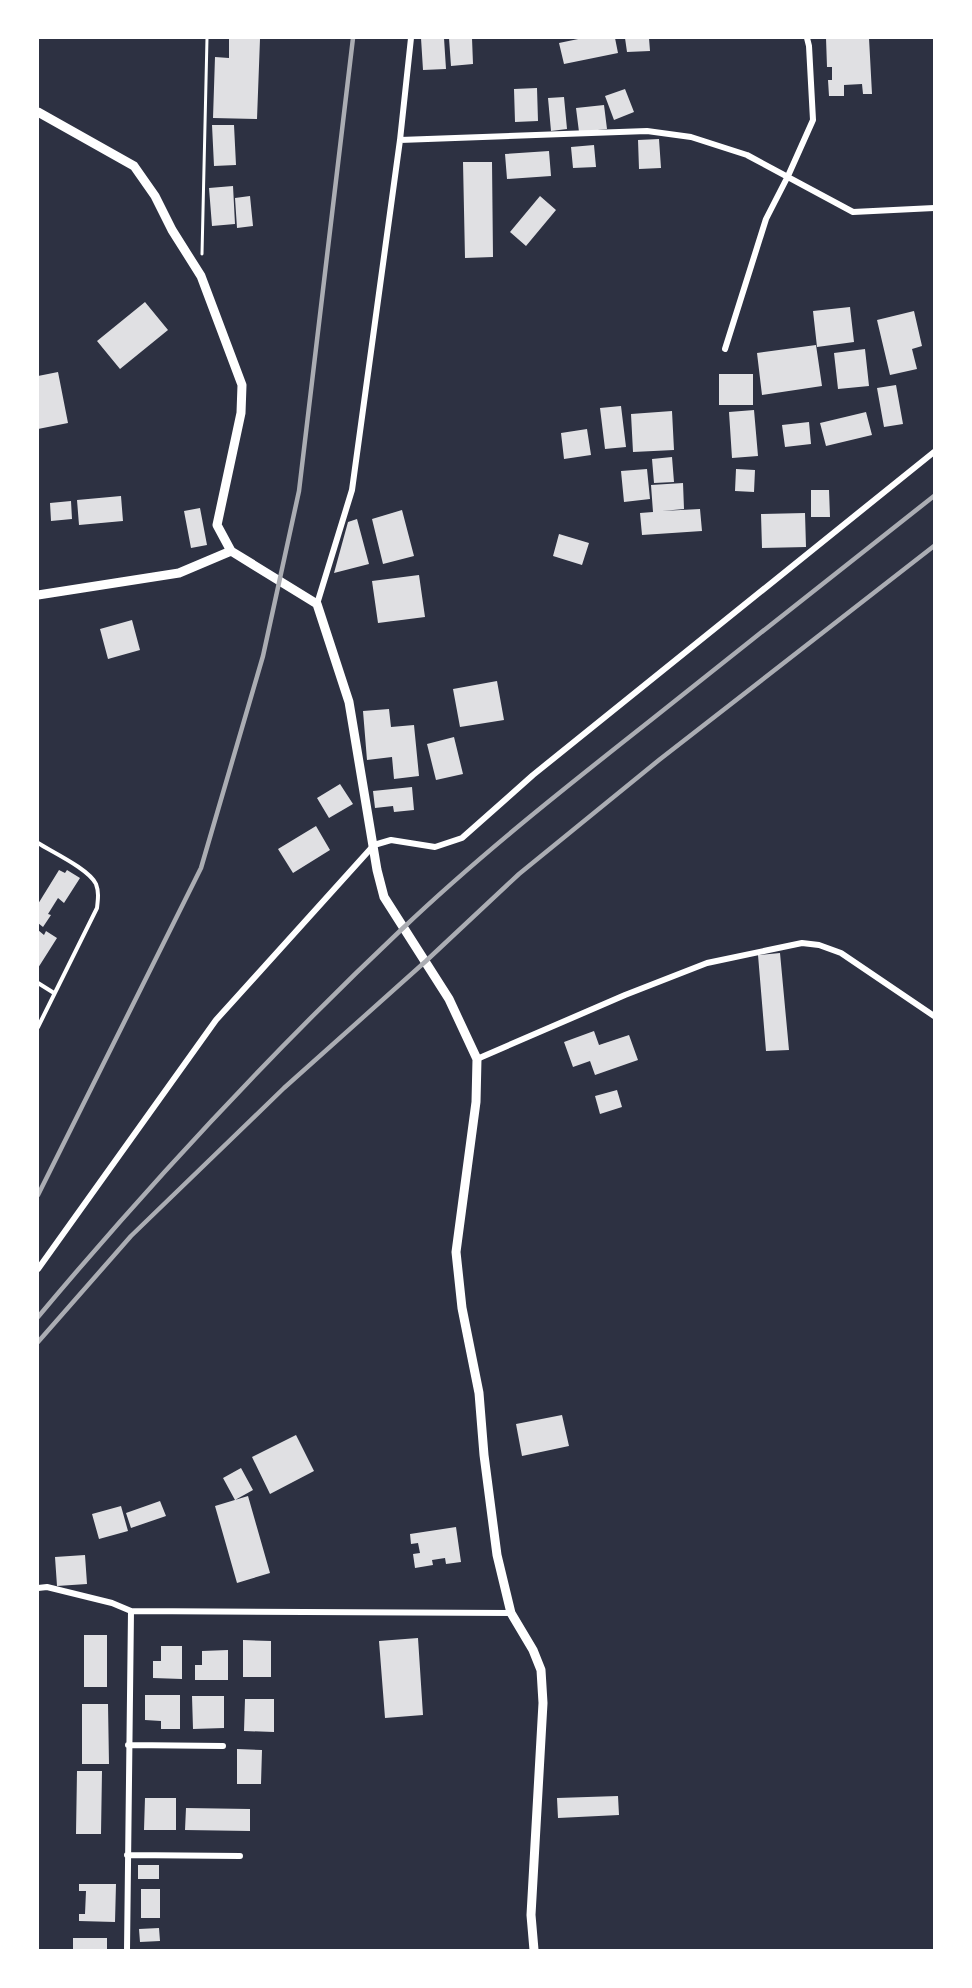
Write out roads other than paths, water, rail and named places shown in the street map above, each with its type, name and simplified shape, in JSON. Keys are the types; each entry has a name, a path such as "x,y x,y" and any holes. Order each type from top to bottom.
{"street":[{"path":"411,38 400,140 352,490 317,604 349,702 377,870 384,897 449,999 477,1059 476,1102 456,1252 462,1308 479,1393 484,1455 497,1555 511,1613 533,1650 541,1670 543,1702 531,1916 534,1950"},
{"path":"725,349 766,219 813,120 807,38"},
{"path":"38,112 134,166 155,196 172,230 201,276 242,385 240,414 217,525 231,551 317,604"},
{"path":"400,140 647,131 691,137 747,155 853,212 934,208"},
{"path":"38,1269 216,1020 374,845 391,840 435,847 462,838 533,775 934,452"},
{"path":"38,595 179,573 231,551"},
{"path":"477,1059 625,995 707,963 801,943 819,945 841,953 934,1016"},
{"path":"38,1588 47,1587 112,1602 131,1611 511,1613"},
{"path":"127,1950 131,1611"},
{"path":"128,1745 223,1746"},
{"path":"128,1855 240,1856"}],"lane":[{"path":"38,843 91,875 99,895 97,908 38,1027"},
{"path":"38,982 54,993"}],"railway":[{"path":"38,1195 201,868 263,656 299,491 353,38"},
{"path":"38,1317 214,1118 354,975 432,901 556,796 934,496"},
{"path":"38,1342 131,1236 284,1088 519,874 659,760 934,546"}]}
